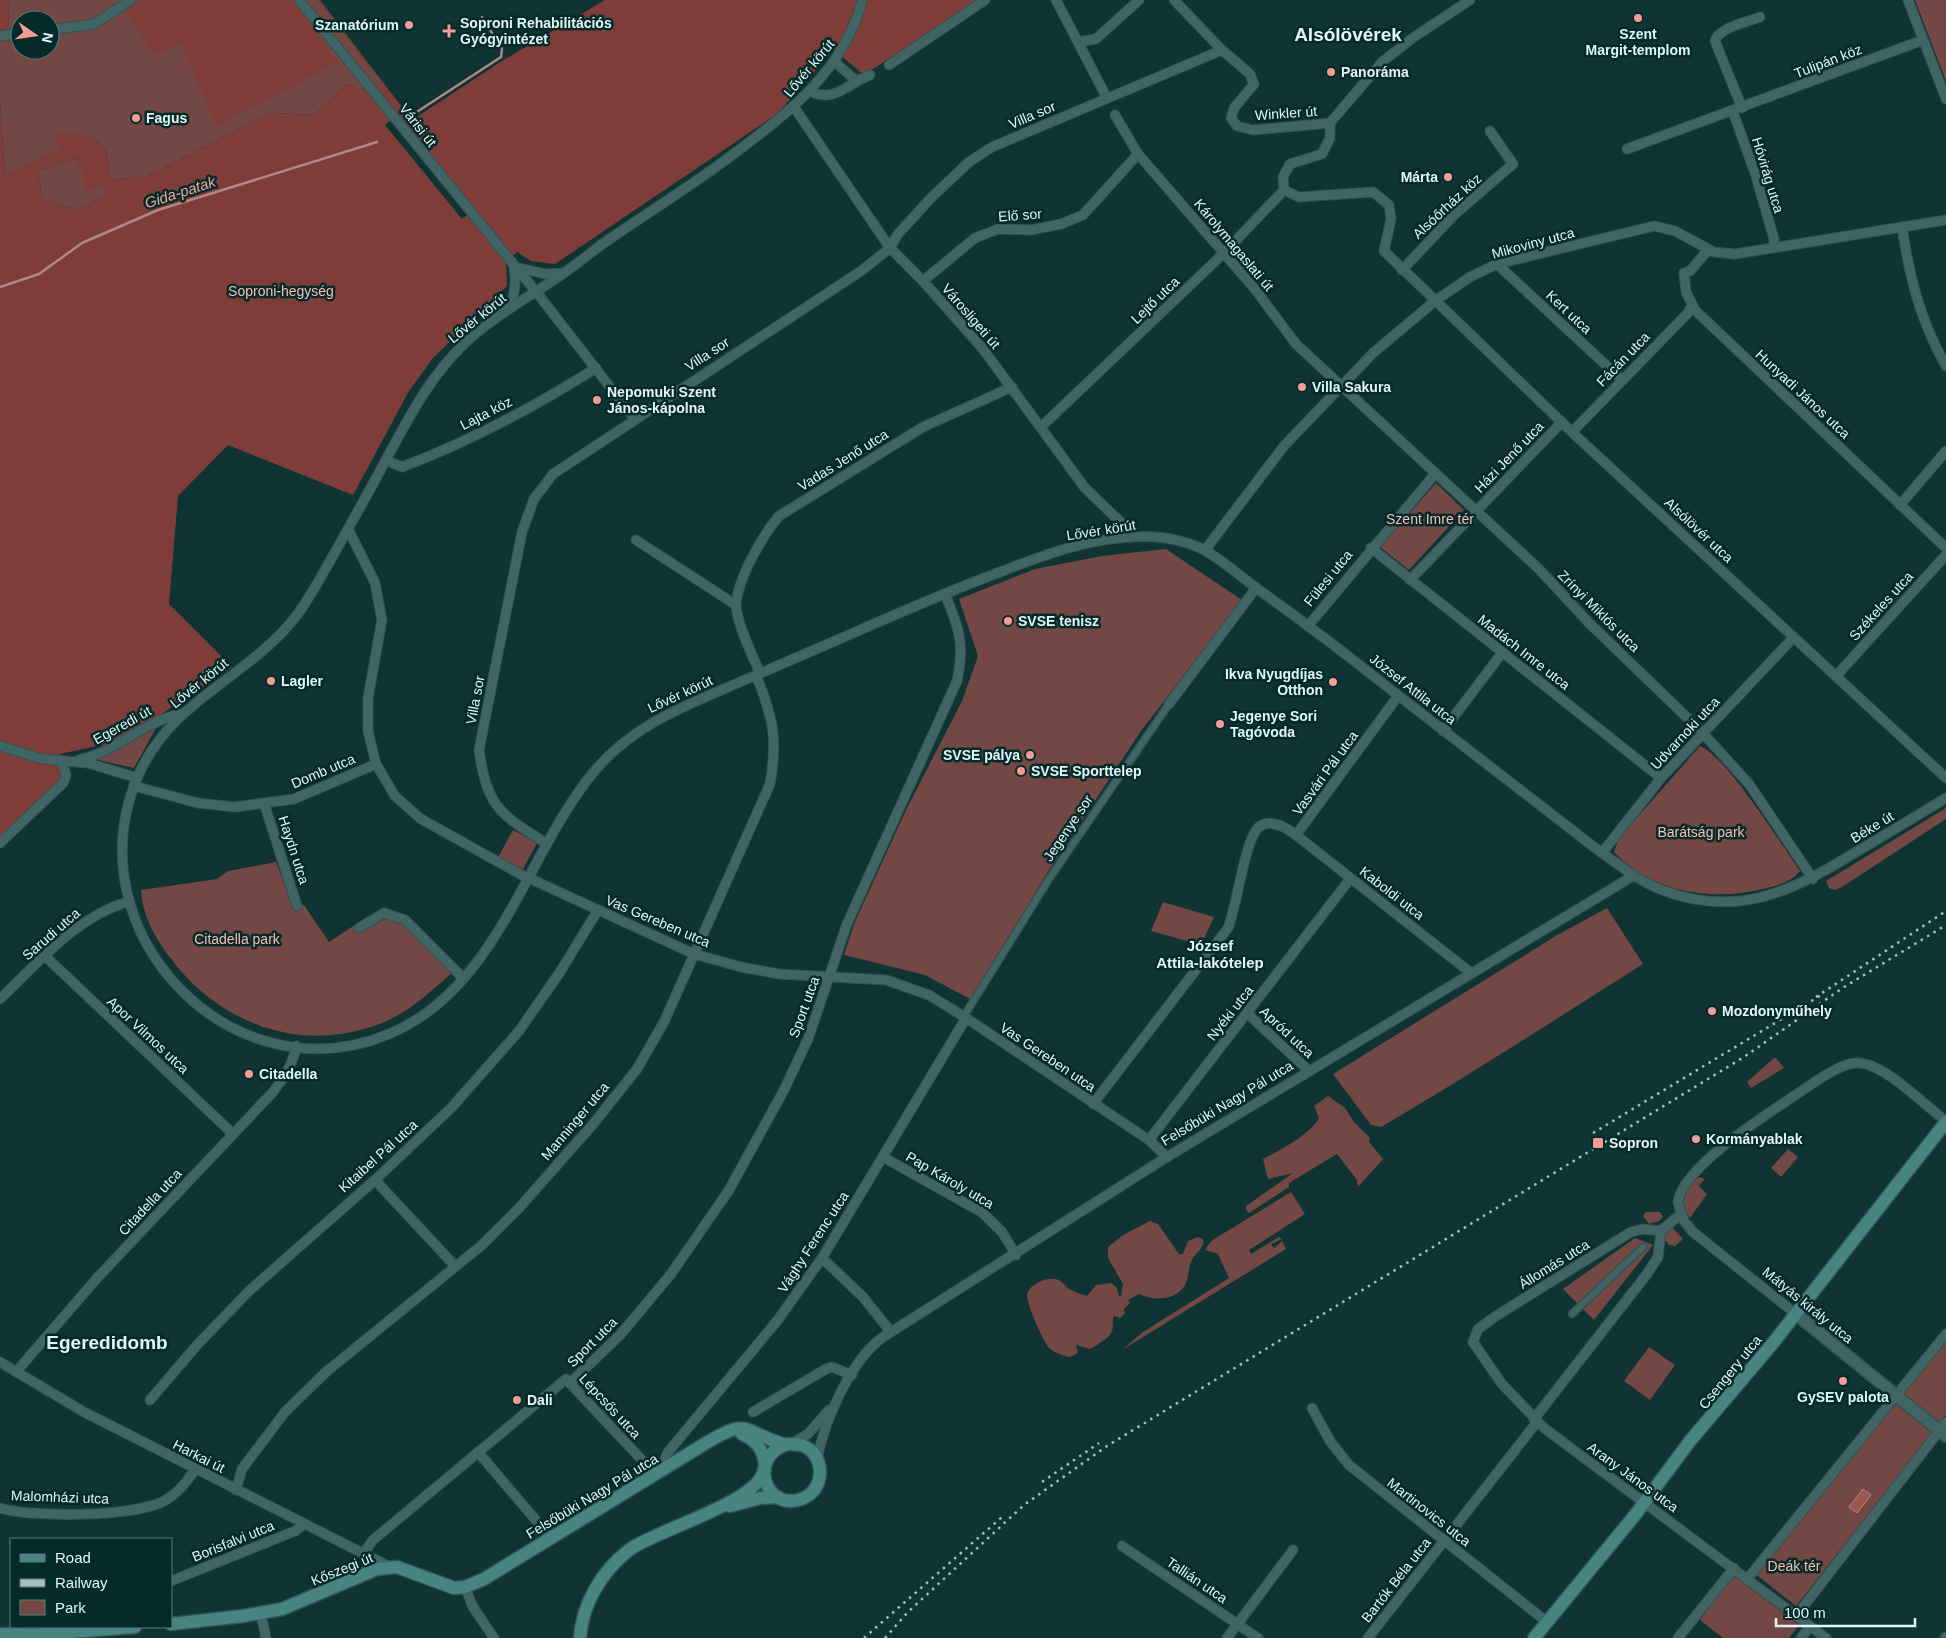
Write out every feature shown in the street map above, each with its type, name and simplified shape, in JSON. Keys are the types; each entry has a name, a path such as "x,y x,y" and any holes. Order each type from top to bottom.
{"main road":[{"name":"Csengery utca","path":"1534,1638 1644,1502 1690,1441 1737,1388 1946,1122"},
{"path":"580,1638 584,1614 602,1577 613,1564 646,1538 716,1509 760,1498 778,1497 794,1501 810,1494 820,1479 820,1468 817,1459 806,1448 788,1444 745,1428 734,1429"},
{"name":"Felsőbüki Nagy Pál utca","path":"465,1587 484,1579 718,1436 734,1429"},
{"path":"716,1509 754,1486 764,1475 764,1454 756,1441 734,1429"},
{"path":"778,1497 768,1487 764,1466 772,1452 788,1444"},
{"name":"Kőszegi út","path":"172,1624 261,1614 282,1609 367,1572 390,1567 403,1569 454,1588 465,1587"},
{"path":"0,1634 33,1635 122,1628"}],"street":[{"path":"60,29 94,24 131,0"},
{"name":"Várisi út","path":"299,0 596,368 634,418"},
{"name":"Lővér körút","path":"862,0 857,21 835,62 794,107 691,186 507,310 473,335 450,358 421,396 348,529 296,617 276,638 181,714 155,746 136,782 126,816 120,851 127,902 137,926 160,965 187,996 223,1023 242,1033 262,1040 296,1046 338,1046 358,1043 392,1033 431,1009 463,978 496,935 567,807 594,770 629,738 663,715 945,594 1070,546 1135,536 1184,542 1205,550"},
{"path":"889,65 985,0"},
{"path":"1056,0 1107,98"},
{"path":"1078,42 1096,39 1139,0"},
{"name":"Winkler út","path":"1174,0 1222,50 1250,74 1254,84 1234,108 1231,118 1237,126 1253,130 1330,123 1330,138 1322,154 1290,164 1283,177 1284,190"},
{"path":"1330,123 1382,62 1414,37 1470,0"},
{"path":"1908,0 1946,99"},
{"path":"1742,108 1715,41 1716,37 1724,31 1760,17"},
{"name":"Tulipán köz","path":"1627,149 1733,112 1923,40"},
{"name":"Villa sor","path":"546,843 514,824 495,806 483,778 479,750 518,551 528,514 543,484 558,470 634,418 861,271 890,248 898,234 931,198 969,162 992,147 1222,50"},
{"path":"835,62 856,80"},
{"path":"810,91 820,96 829,96 856,80 870,75"},
{"name":"Városligeti út","path":"794,107 890,248 923,281 1012,386 1085,488 1135,536"},
{"name":"Hóvirág utca","path":"1733,112 1755,173 1774,239 1774,248"},
{"name":"Károlymagaslati út","path":"1115,116 1138,154 1254,288 1296,344 1340,386"},
{"name":"Alsóőrház köz","path":"1402,270 1455,214 1513,164 1490,131"},
{"name":"Elő sor","path":"923,281 975,238 998,229 1031,230 1060,224 1083,215 1138,154"},
{"path":"1284,190 1299,198 1373,192 1389,205 1391,219 1384,251 1435,302"},
{"name":"Lejtő utca","path":"1042,426 1223,254 1284,190"},
{"name":"Mikoviny utca","path":"1205,550 1284,446 1340,386 1373,354 1435,302 1470,277 1497,264 1654,226 1675,231 1708,250 1734,254 1946,220"},
{"path":"1902,228 1914,293 1929,335 1946,366"},
{"name":"Hunyadi János utca","path":"1708,250 1690,271 1684,273 1686,292 1692,305 1701,316 1946,548"},
{"name":"Kert utca","path":"1497,264 1622,380"},
{"path":"507,310 514,296 516,284 514,267 546,274 564,273"},
{"name":"Alsólövér utca","path":"1435,302 1572,432 1946,778"},
{"name":"Fácán utca","path":"1572,432 1688,313 1692,305"},
{"name":"Lajta köz","path":"386,460 402,467 438,454 566,387 596,368"},
{"name":"Vadas Jenő utca","path":"736,605 741,583 768,529 779,516 923,427 1012,386"},
{"name":"Zrínyi Miklós utca","path":"1340,386 1539,570 1589,623 1703,734 1749,784 1813,879"},
{"name":"Házi Jenő utca","path":"1477,512 1562,422"},
{"path":"1900,505 1946,451"},
{"path":"1371,548 1435,474"},
{"path":"1410,580 1477,512"},
{"name":"Vas Gereben utca","path":"348,529 375,583 382,620 379,649 368,698 368,731 376,764 395,796 421,819 446,835 528,878 694,954 741,967 779,974 830,975 886,980 935,998 1150,1140 1167,1157"},
{"path":"636,540 736,605 758,674"},
{"name":"Madách Imre utca","path":"1371,548 1661,778"},
{"name":"Fülesi utca","path":"1308,626 1371,548"},
{"name":"József Attila utca","path":"1205,550 1308,626 1602,853"},
{"name":"Székeles utca","path":"1836,676 1946,555"},
{"name":"Jegenye sor","path":"965,1017 1050,879 1169,704 1256,588"},
{"name":"Sport utca","path":"363,1554 374,1540 478,1452 568,1381 620,1335 689,1248 729,1190 784,1090 808,1039 847,924 957,681 962,656 959,632 945,594"},
{"name":"Udvarnoki utca","path":"1602,853 1661,778 1794,637"},
{"path":"1443,731 1502,653"},
{"name":"Manninger utca","path":"236,1490 242,1469 285,1412 326,1372 482,1245 519,1208 594,1123 637,1069 664,1022 770,784 775,754 773,728 758,674"},
{"name":"Vasvári Pál utca","path":"1093,1104 1228,928 1233,915 1249,842 1258,828 1268,824 1277,825 1296,835 1398,696"},
{"name":"Egeredi út","path":"0,746 62,762 76,760 102,753 163,718 181,714"},
{"name":"Egeredi út","path":"76,760 136,782"},
{"path":"0,843 63,783 66,776 62,762"},
{"name":"Domb utca","path":"136,782 198,803 235,807 294,799 376,764"},
{"name":"Béke út","path":"1813,879 1946,798"},
{"name":"Haydn utca","path":"264,803 297,906"},
{"name":"Kaboldi utca","path":"1296,835 1471,973"},
{"path":"1602,853 1633,876 1661,889 1706,901 1752,899 1776,894 1813,879"},
{"name":"Felsőbüki Nagy Pál utca","path":"837,1400 864,1354 891,1332 1167,1157 1633,876"},
{"name":"Nyéki utca","path":"1150,1140 1350,879"},
{"name":"Sarudi utca","path":"0,999 45,956 95,914 127,902"},
{"name":"Kitaibel Pál utca","path":"150,1400 158,1388 217,1322 280,1261 374,1180 452,1107 519,1031 560,972 598,910"},
{"path":"359,928 384,913 405,920 463,978"},
{"name":"Apor Vilmos utca","path":"45,956 232,1134"},
{"name":"Apród utca","path":"1246,1013 1309,1071"},
{"name":"Vághy Ferenc utca","path":"661,1471 668,1452 777,1321 822,1258 965,1017"},
{"name":"Citadella utca","path":"16,1372 98,1277 273,1092 294,1058 296,1046"},
{"path":"1661,1231 1680,1220 1679,1197 1685,1185 1713,1156 1743,1131 1838,1069 1850,1064 1865,1064 1881,1070 1946,1122"},
{"name":"Pap Károly utca","path":"883,1157 983,1213 1002,1232 1016,1254"},
{"path":"374,1180 455,1266"},
{"name":"Mátyás király utca","path":"1680,1220 1897,1395 1944,1430"},
{"name":"Állomás utca","path":"1473,1342 1478,1329 1630,1232 1643,1228 1661,1231"},
{"name":"Bartók Béla utca","path":"1368,1638 1444,1542 1647,1274 1658,1257 1661,1231"},
{"path":"1572,1314 1643,1246"},
{"path":"822,1258 863,1297 891,1332"},
{"path":"1748,1578 1946,1334"},
{"name":"Arany János utca","path":"1473,1342 1502,1384 1536,1420 1826,1638"},
{"name":"Harkai út","path":"1,1364 84,1412 195,1470 390,1567"},
{"path":"753,1412 826,1369 832,1367 852,1376"},
{"name":"Lépcsős utca","path":"568,1381 661,1471"},
{"path":"788,1444 808,1434 837,1400"},
{"path":"817,1459 823,1432 837,1400"},
{"name":"Martinovics utca","path":"1312,1408 1330,1441 1349,1465 1547,1622"},
{"path":"1796,1616 1944,1430"},
{"path":"478,1452 551,1538"},
{"name":"Malomházi utca","path":"0,1508 19,1512 81,1514 135,1509 164,1501 181,1490 195,1470"},
{"name":"Borisfalvi utca","path":"172,1581 295,1531 303,1525"},
{"name":"Tallián utca","path":"1122,1546 1258,1638"},
{"path":"1227,1638 1294,1550"},
{"path":"1678,1638 1734,1568"},
{"path":"465,1587 473,1607 494,1638"},
{"path":"261,1614 266,1638"},
{"path":"1801,1638 1810,1626"}],"green space":[{"path":"0,0 8,0 9,26 0,32"},
{"path":"8,0 318,0 382,82 360,90 347,84 314,115 271,113 147,176 110,180 106,150 92,137 63,147 5,176 0,103 0,32 9,26"},
{"path":"141,0 292,0 338,62 217,126 181,44 155,55 124,11"},
{"name":"Soproni-hegység","path":"318,0 320,0 412,120 502,61 605,0 977,0 864,75 834,50 777,114 555,264 531,261 517,252 506,262 507,286 433,358 409,391 353,495 228,445 178,496 169,604 232,667 103,753 101,745 60,754 63,781 0,838 0,103 5,176 62,147 54,139 59,132 92,137 106,150 110,180 147,176 271,113 314,115 347,84 360,90 382,82","holes":["392,119 469,214 462,219 385,125","78,159 79,167 84,174 84,192 106,186 105,196 77,210 42,199 38,171 68,160"]},
{"path":"1915,0 1946,0 1946,81"},
{"path":"79,159 84,173 106,186 105,196 77,210 42,199 38,171 68,160"},
{"name":"Szent Imre tér","path":"1436,483 1464,510 1409,570 1380,547"},
{"name":"SVSE Sporttelep","path":"1166,549 1242,600 1141,731 1047,873 972,1000 925,975 844,955 854,924 906,810 962,701 978,656 959,599 1035,569 1102,556"},
{"path":"156,728 134,768 94,759 118,749"},
{"name":"Barátság park","path":"1700,746 1712,754 1725,767 1767,822 1800,871 1793,878 1783,883 1744,893 1703,894 1664,885 1629,866 1614,852 1619,838"},
{"path":"1946,808 1946,819 1842,887 1835,890 1829,888 1826,881"},
{"path":"513,830 537,843 523,869 498,857"},
{"name":"Citadella park","path":"276,862 294,908 304,905 329,942 364,919 371,927 386,918 406,921 453,972 402,1013 382,1023 352,1032 321,1036 292,1034 263,1027 236,1015 211,999 188,979 168,955 150,924 144,908 141,890 217,879 228,871"},
{"path":"1163,902 1214,917 1201,945 1151,931"},
{"path":"1607,908 1643,964 1381,1127 1371,1125 1333,1074 1559,934"},
{"path":"1774,1058 1784,1068 1751,1088 1747,1082"},
{"path":"1328,1096 1345,1108 1354,1122 1370,1138 1369,1142 1383,1159 1358,1187 1357,1180 1337,1154 1289,1183 1289,1187 1249,1213 1246,1210 1246,1206 1293,1173 1268,1179 1263,1159 1294,1142 1309,1130 1319,1118 1314,1106"},
{"path":"1788,1149 1798,1157 1781,1177 1771,1168"},
{"path":"1699,1177 1705,1179 1699,1186 1707,1194 1690,1218 1684,1207 1685,1196"},
{"path":"1291,1192 1305,1214 1249,1250 1251,1254 1279,1237 1282,1239 1271,1244 1274,1248 1282,1241 1286,1249 1122,1350 1143,1332 1229,1278 1218,1254 1205,1250 1211,1241"},
{"path":"1646,1212 1660,1212 1663,1217 1659,1221 1649,1224 1643,1216"},
{"path":"1150,1221 1158,1224 1179,1254 1183,1254 1188,1241 1198,1237 1203,1239 1203,1245 1191,1261 1185,1285 1170,1297 1151,1298 1139,1294 1128,1300 1130,1303 1124,1309 1125,1313 1120,1318 1114,1316 1113,1329 1110,1334 1090,1349 1076,1345 1078,1353 1070,1357 1059,1354 1049,1348 1039,1331 1030,1307 1028,1291 1042,1281 1055,1279 1069,1289 1087,1296 1096,1285 1111,1283 1117,1288 1119,1296 1121,1296 1123,1284 1108,1258 1108,1247 1123,1235"},
{"path":"1672,1227 1683,1239 1675,1246 1669,1245 1665,1240 1666,1233"},
{"path":"1635,1238 1653,1245 1594,1320 1563,1289"},
{"path":"1946,1338 1946,1415 1939,1424 1902,1394"},
{"path":"1649,1347 1675,1365 1650,1400 1624,1381"},
{"name":"Deák tér","path":"1894,1401 1933,1432 1796,1606 1754,1573"},
{"name":"Deák tér","path":"1733,1575 1799,1625 1789,1638 1723,1638 1700,1620"}],"shaded area":[{"path":"1863,1489 1871,1495 1857,1513 1849,1507"}],"waterway":[{"name":"Gida-patak","path":"406,119 501,57 502,49 482,17"},
{"name":"Gida-patak","path":"0,287 39,274 82,243 158,210 377,142"}],"railway":[{"path":"1816,997 1946,911"},
{"path":"885,1638 908,1612 1024,1505 1107,1446 1744,1057 1841,989 1946,925"},
{"path":"1593,1133 1823,994"},
{"path":"1042,1482 1099,1443"},
{"path":"864,1638 1002,1517"}],"place":[{"name":"Szent Margit-templom","path":"1638,18"},
{"name":"Szanatórium","path":"409,25"},
{"name":"Soproni Rehabilitációs Gyógyintézet","path":"449,31"},
{"name":"Panoráma","path":"1331,72"},
{"name":"Fagus","path":"136,118"},
{"name":"Márta","path":"1448,177"},
{"name":"Villa Sakura","path":"1302,387"},
{"name":"Nepomuki Szent János-kápolna","path":"597,400"},
{"name":"SVSE tenisz","path":"1008,621"},
{"name":"Lagler","path":"271,681"},
{"name":"Ikva Nyugdíjas Otthon","path":"1333,682"},
{"name":"Jegenye Sori Tagóvoda","path":"1220,724"},
{"name":"SVSE pálya","path":"1030,755"},
{"name":"SVSE Sporttelep","path":"1021,771"},
{"name":"Mozdonyműhely","path":"1712,1011"},
{"name":"Citadella","path":"249,1074"},
{"name":"Kormányablak","path":"1696,1139"},
{"name":"Sopron","path":"1598,1143"},
{"name":"GySEV palota","path":"1843,1381"},
{"name":"Dali","path":"517,1400"}],"district":[{"name":"Alsólövérek","path":"1348,34"},
{"name":"József Attila-lakótelep","path":"1210,954"},
{"name":"Egeredidomb","path":"107,1342"}]}
